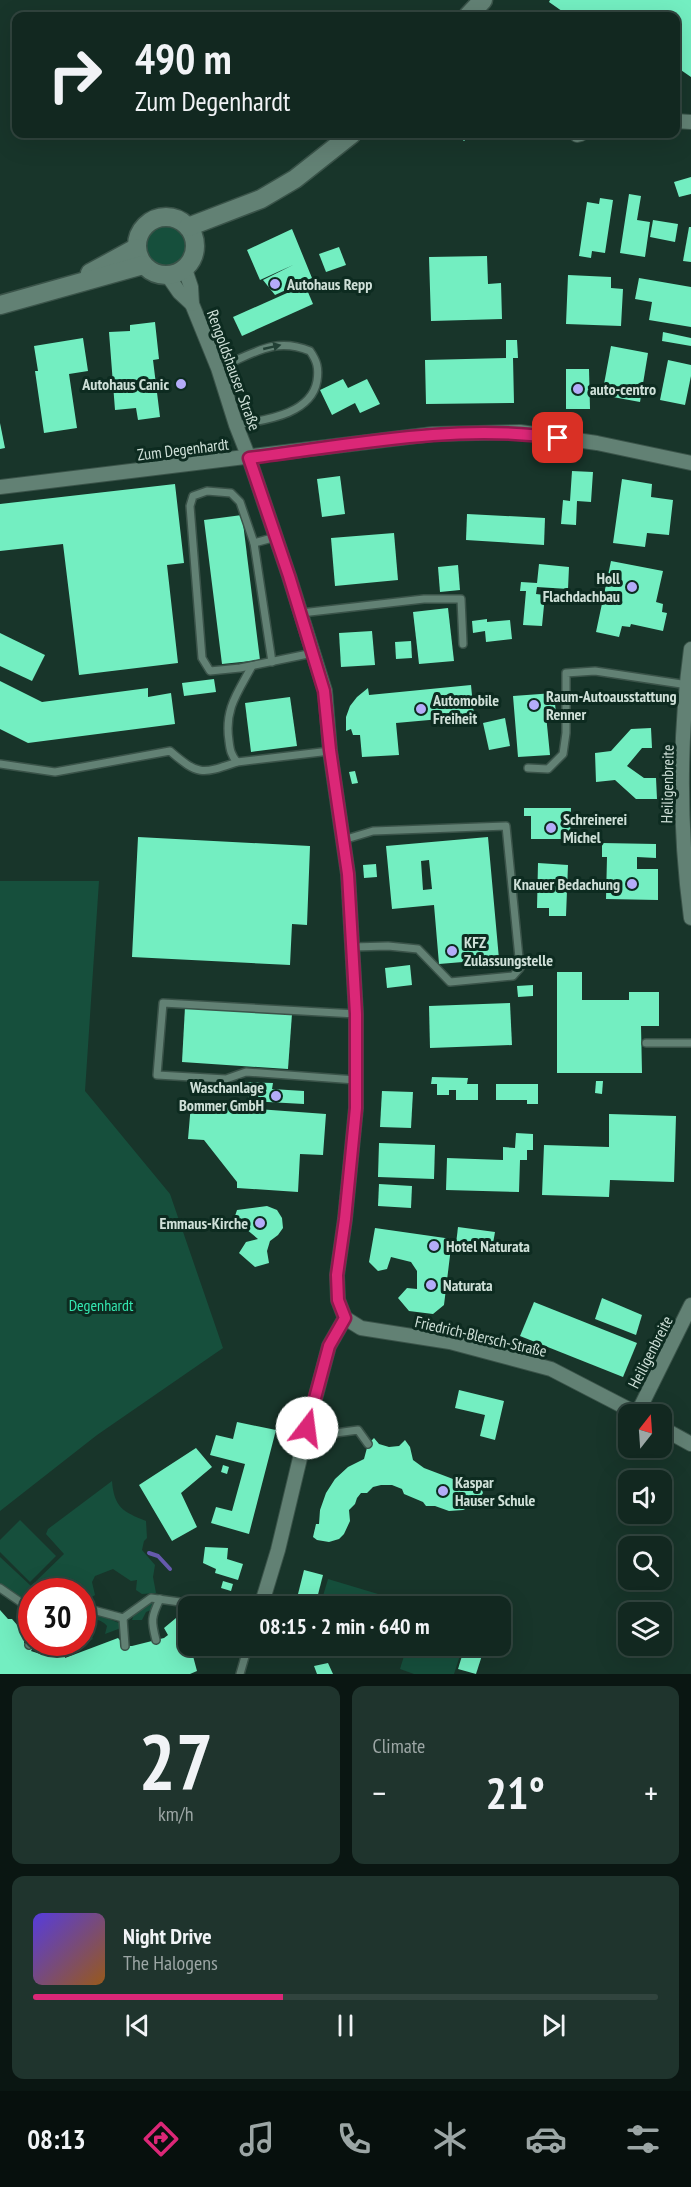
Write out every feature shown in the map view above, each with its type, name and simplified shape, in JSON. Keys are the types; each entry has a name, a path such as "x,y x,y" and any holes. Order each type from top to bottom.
{"main road":[{"path":"472,12 483,0"},
{"path":"191,233 261,199 295,179 347,138"},
{"path":"173,217 191,233 195,249 193,258 185,269 168,276 156,274 139,256 141,230 155,219 173,217"},
{"path":"0,305 65,286 139,256"}],"street":[{"name":"Rengoldshauser Straße","path":"185,269 191,287 192,303 218,368 276,537 324,691 330,750 344,840 356,1014 356,1108 337,1275 338,1300 345,1318"},
{"name":"Rengoldshauser Straße","path":"168,276 179,292 192,303"},
{"name":"Zum Degenhardt","path":"0,487 433,434 520,432 597,443 691,463"},
{"name":"Heiligenbreite","path":"691,649 687,685 682,814 691,918"},
{"name":"Heiligenbreite","path":"643,1404 691,1305"},
{"name":"Friedrich-Blersch-Straße","path":"345,1318 361,1328 450,1342 551,1369 619,1404"},
{"path":"264,1596 278,1550 329,1346 345,1318"},
{"path":"672,1434 691,1444"}],"lane":[{"path":"218,368 268,346 288,344 310,351 317,362 316,384 313,395 306,404 285,413 236,425"},
{"path":"272,662 254,543 240,502 231,493 207,491 193,496 190,506 202,658 210,671 252,666 313,654"},
{"path":"254,543 276,537"},
{"path":"301,613 424,599 461,599 463,644"},
{"path":"237,762 231,755 227,727 229,709 252,666"},
{"path":"528,768 548,769 563,754 566,733 566,673 595,670 687,685"},
{"path":"0,764 55,772 170,751 191,769 210,772 237,762 330,750"},
{"path":"344,840 373,831 506,826 520,968 513,976 450,982 418,949 388,946 353,947"},
{"path":"356,1014 163,1003 157,1075 226,1079 246,1072 356,1080"},
{"path":"646,1043 691,1044"},
{"path":"307,1428 328,1434 358,1430 369,1444"},
{"path":"0,1588 18,1600"},
{"path":"123,1618 151,1598 178,1602"},
{"path":"156,1640 152,1613 160,1599"},
{"path":"96,1611 123,1618"},
{"path":"123,1618 125,1646"},
{"path":"240,1674 245,1656"}],"green space":[{"path":"164,226 172,227 179,232 184,239 184,255 179,262 172,267 164,268 156,267 149,262 144,255 143,247 144,239 149,232 156,227"},
{"name":"Degenhardt","path":"0,881 99,881 85,1091 170,1194 223,1348 97,1435 0,1511"},
{"path":"112,1481 115,1497 121,1507 131,1515 146,1521 147,1538 142,1550 155,1565 153,1577 156,1593 142,1594 136,1590 137,1580 131,1581 113,1569 94,1578 39,1578 64,1554 46,1534 48,1529"},
{"path":"20,1520 56,1556 34,1578 26,1578 0,1552 0,1540"},
{"path":"0,1557 22,1578 18,1578 18,1597 0,1585"},
{"path":"328,1579 378,1594 378,1596 323,1596"},
{"path":"158,1600 153,1609 146,1612 142,1620 132,1620 139,1609"},
{"path":"96,1614 119,1623 121,1628 105,1634 107,1626 96,1620"},
{"path":"404,1656 460,1656 454,1674 414,1674 400,1669"}],"building":[{"path":"550,0 691,0 691,77 680,69 680,12 563,12 549,2"},
{"path":"691,177 691,194 679,197 674,182"},
{"path":"629,194 641,196 637,220 650,222 645,257 620,253"},
{"path":"600,198 613,200 605,253 592,251 591,258 579,256 587,202 599,204"},
{"path":"653,220 678,224 675,242 650,237"},
{"path":"689,227 691,227 691,262 683,261"},
{"path":"292,229 312,278 275,295 263,280 293,265 260,280 247,250"},
{"path":"339,247 346,265 326,272 319,254"},
{"path":"487,256 488,284 501,283 502,319 431,321 429,257"},
{"path":"568,275 611,277 611,288 623,289 621,326 566,324"},
{"path":"639,278 691,287 691,327 649,320 652,302 635,299"},
{"path":"305,285 313,304 242,336 233,317"},
{"path":"155,322 159,359 153,360 160,417 138,420 136,408 115,410 109,332 130,331 130,325"},
{"path":"663,332 691,338 691,346 662,341"},
{"path":"83,338 88,371 69,374 77,428 44,433 35,371 38,371 34,346"},
{"path":"506,340 517,340 518,358 513,358 514,403 426,404 425,360 506,358"},
{"path":"611,346 648,353 640,402 602,395"},
{"path":"668,360 691,365 685,405 660,400"},
{"name":"auto-centro","path":"566,369 589,369 590,409 566,409"},
{"path":"343,379 348,388 367,379 380,404 360,413 355,403 332,415 320,390"},
{"path":"0,423 5,448 0,449"},
{"path":"572,471 593,472 591,502 577,501 576,525 561,524 563,500 570,501"},
{"path":"340,476 345,514 322,517 317,479"},
{"path":"622,479 652,484 651,497 673,500 669,535 647,533 645,547 613,543"},
{"path":"175,484 184,563 167,565 178,663 79,675 63,544 0,551 0,504"},
{"path":"467,514 545,518 544,545 466,540"},
{"path":"242,515 260,660 222,664 204,520"},
{"path":"394,533 398,580 335,586 331,538"},
{"name":"Holl Flachdachbau","path":"611,561 663,571 656,602 663,604 662,612 667,613 663,631 631,624 630,627 622,626 619,637 596,632"},
{"path":"539,564 569,567 568,589 537,587 536,594 545,595 542,626 523,625 526,591 520,591 521,582 537,583"},
{"path":"458,565 460,590 440,592 438,567"},
{"path":"448,608 454,661 419,664 413,612"},
{"path":"487,619 487,622 510,620 512,639 486,642 485,631 473,633 472,621"},
{"path":"372,631 375,665 341,667 339,633"},
{"path":"0,633 45,655 32,681 0,666"},
{"path":"411,641 412,658 396,659 395,642"},
{"path":"214,679 216,692 184,696 182,683"},
{"path":"0,681 42,702 148,688 148,697 171,693 175,724 28,743 0,729"},
{"path":"471,685 474,716 396,723 399,755 362,757 360,735 353,735 351,729 346,731 346,717 350,706 368,688 369,695"},
{"path":"554,693 556,714 546,715 550,755 518,757 513,696"},
{"path":"290,697 297,746 251,752 245,703"},
{"path":"505,718 510,746 489,750 483,723"},
{"path":"651,728 652,748 642,748 627,766 644,778 656,778 657,799 636,799 615,780 596,782 595,753 611,751 631,729"},
{"path":"355,771 358,783 352,784 349,772"},
{"name":"Schreinerei Michel","path":"524,808 571,808 570,839 531,839 531,816 524,816"},
{"path":"138,837 310,846 307,925 292,924 290,965 132,957"},
{"path":"488,837 499,959 439,964 434,905 392,909 386,846","holes":["429,860 432,889 423,890 421,861"]},
{"name":"Knauer Bedachung","path":"602,843 656,844 656,858 637,857 637,869 658,869 658,900 606,899 607,857 602,857"},
{"path":"538,863 568,865 566,916 549,916 549,908 537,908"},
{"path":"376,864 377,877 364,878 363,865"},
{"path":"410,965 412,985 387,988 385,968"},
{"path":"557,972 582,972 582,1000 629,1000 629,992 659,992 659,1026 641,1026 642,1073 557,1073"},
{"path":"533,985 533,996 518,997 517,986"},
{"path":"510,1003 512,1045 430,1048 429,1006"},
{"path":"185,1007 292,1014 288,1069 182,1062"},
{"path":"432,1077 468,1078 467,1084 478,1084 478,1100 456,1100 456,1090 449,1090 449,1095 437,1095 437,1084 431,1084"},
{"path":"596,1081 603,1081 602,1094 595,1093"},
{"name":"Waschanlage Bommer GmbH","path":"242,1082 273,1083 272,1089 304,1091 304,1104 248,1101 249,1089 242,1089"},
{"path":"496,1084 538,1084 538,1104 527,1104 527,1100 496,1100"},
{"path":"382,1091 413,1092 411,1128 380,1127"},
{"path":"191,1104 326,1114 323,1155 300,1154 298,1192 237,1188 237,1182 204,1140 188,1139"},
{"path":"609,1114 676,1116 674,1182 610,1180 609,1197 542,1195 544,1145 609,1147"},
{"path":"516,1133 533,1134 533,1150 527,1150 527,1160 520,1160 519,1192 446,1190 447,1158 503,1160 503,1147 515,1148"},
{"path":"379,1143 435,1145 434,1179 378,1177"},
{"path":"379,1184 412,1186 411,1208 378,1206"},
{"name":"Emmaus-Kirche","path":"267,1206 277,1210 282,1218 283,1228 270,1241 267,1251 269,1263 255,1267 239,1253 246,1242 258,1239 234,1219 237,1210"},
{"path":"458,1227 495,1232 492,1249 456,1244"},
{"path":"375,1228 452,1239 444,1305 433,1314 409,1311 398,1298 407,1288 417,1289 417,1271 411,1262 391,1257 387,1269 378,1271 369,1262"},
{"path":"602,1298 642,1315 636,1335 595,1319"},
{"path":"534,1302 637,1343 623,1377 520,1336"},
{"path":"459,1390 504,1401 495,1440 480,1436 485,1415 455,1408"},
{"path":"237,1422 276,1430 249,1534 211,1523 216,1507 232,1511 245,1464 210,1455 216,1435 233,1439"},
{"name":"Kaspar Hauser Schule","path":"374,1438 379,1444 389,1447 399,1446 405,1440 410,1447 413,1460 424,1468 453,1479 473,1478 479,1481 483,1493 474,1505 463,1510 449,1511 435,1506 426,1506 423,1502 404,1494 402,1489 392,1485 373,1487 367,1493 361,1493 349,1510 350,1521 339,1539 329,1542 317,1540 313,1537 316,1524 319,1524 320,1510 326,1493 335,1479 348,1467 364,1459 368,1444"},
{"path":"196,1448 212,1467 181,1493 197,1527 172,1541 139,1485"},
{"path":"223,1465 229,1467 227,1474 221,1472"},
{"path":"205,1547 228,1548 227,1559 243,1564 238,1580 215,1573 216,1569 203,1563"},
{"path":"304,1570 323,1575 318,1596 298,1596"},
{"path":"223,1581 233,1584 231,1591 221,1588"},
{"path":"0,1610 18,1626 18,1656 65,1656 65,1658 96,1656 96,1646 118,1638 125,1646 132,1646 164,1638 168,1635 164,1628 176,1618 178,1620 178,1656 193,1656 197,1671 190,1674 0,1674"},
{"path":"462,1656 482,1656 476,1674 458,1669"},
{"path":"328,1663 333,1674 317,1674 314,1666"}],"waterway":[{"path":"149,1553 158,1556 170,1569"}],"place":[{"name":"Autohaus Repp","path":"275,284"},
{"name":"Autohaus Canic","path":"181,384"},
{"name":"auto-centro","path":"578,389"},
{"name":"Holl Flachdachbau","path":"632,587"},
{"name":"Raum-Autoausstattung Renner","path":"534,705"},
{"name":"Automobile Freiheit","path":"421,709"},
{"name":"Schreinerei Michel","path":"551,828"},
{"name":"Knauer Bedachung","path":"632,884"},
{"name":"KFZ Zulassungstelle","path":"452,951"},
{"name":"Waschanlage Bommer GmbH","path":"276,1096"},
{"name":"Emmaus-Kirche","path":"260,1223"},
{"name":"Hotel Naturata","path":"434,1246"},
{"name":"Naturata","path":"431,1285"},
{"name":"Kaspar Hauser Schule","path":"443,1491"}],"route":[{"path":"307,1428 329,1346 345,1318 338,1300 337,1275 356,1108 353,947 348,874 324,691 289,576 249,458 433,434 520,432 558,438"}]}
